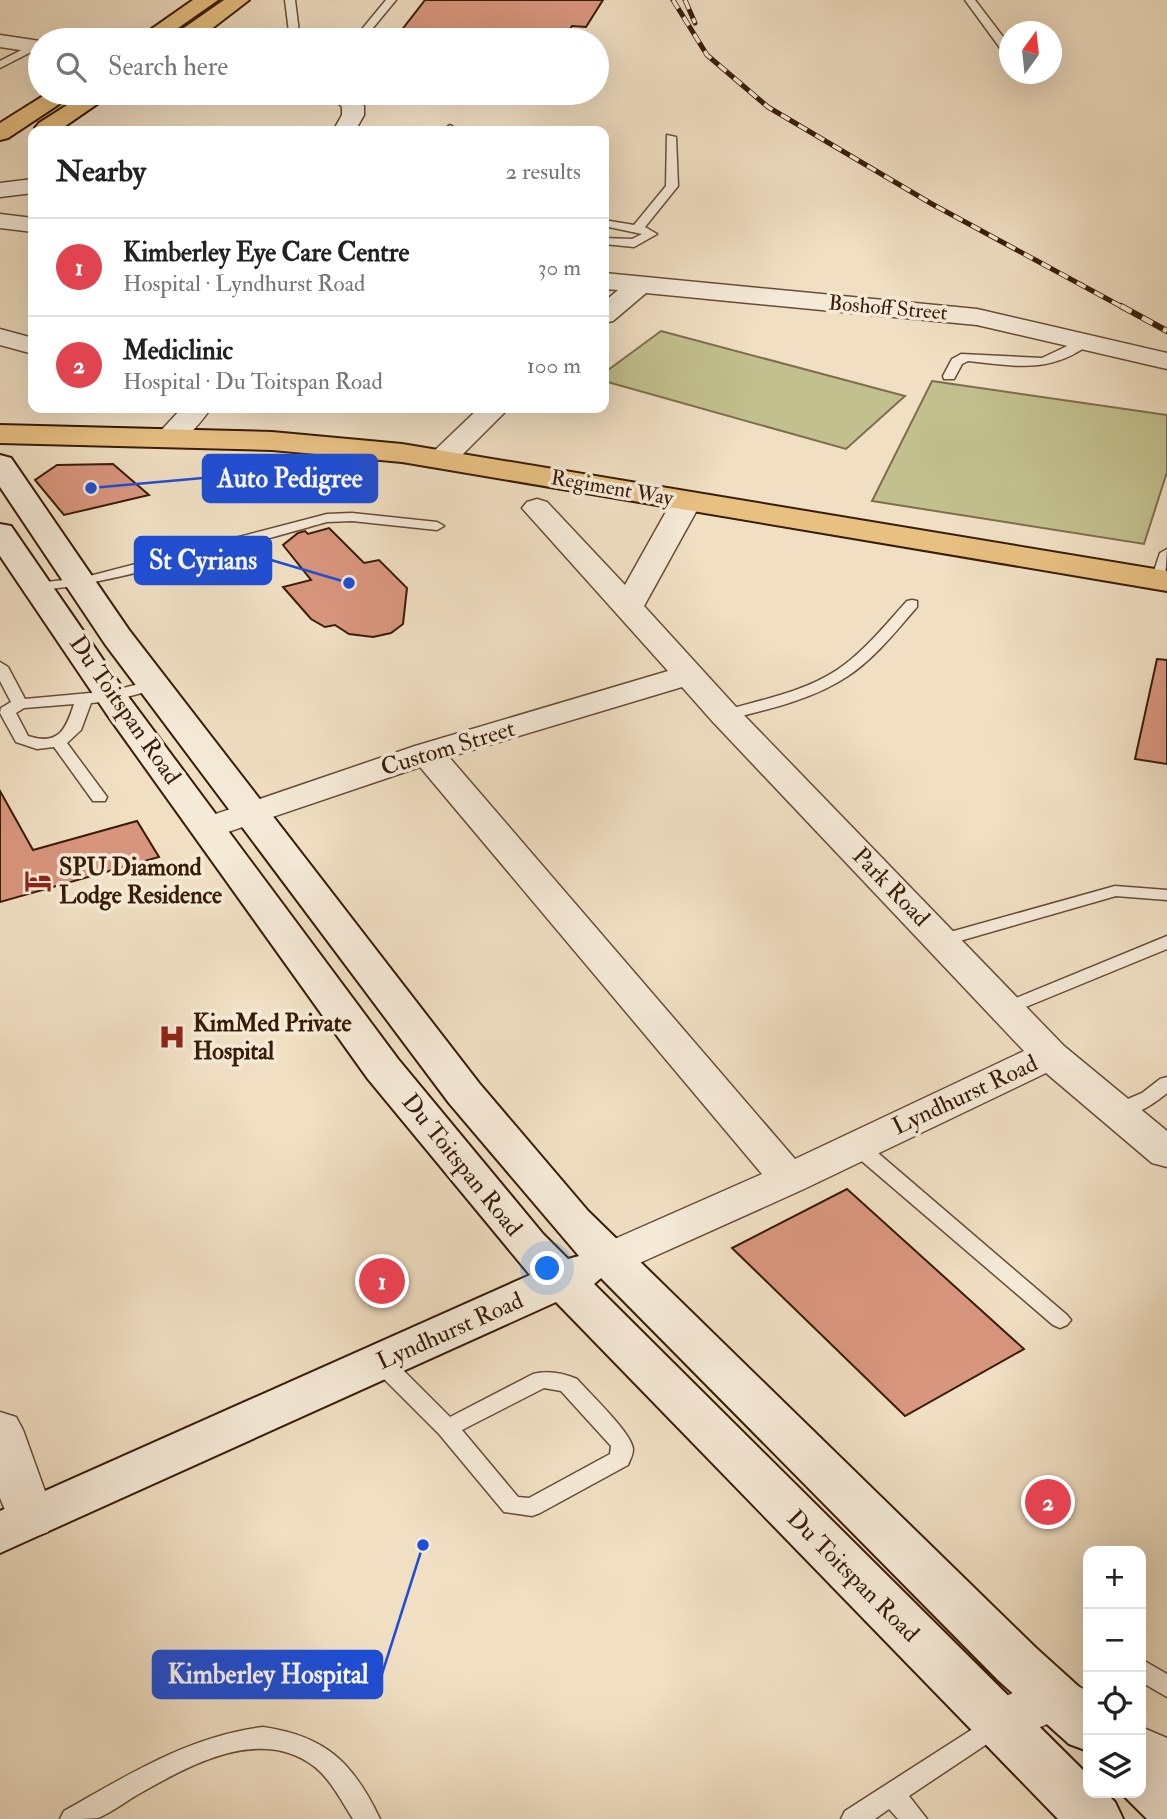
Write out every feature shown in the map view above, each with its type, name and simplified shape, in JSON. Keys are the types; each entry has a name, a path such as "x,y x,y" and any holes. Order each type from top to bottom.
{"main road":[{"path":"165,28 207,0"},
{"path":"199,28 238,0"},
{"path":"0,133 45,105"},
{"path":"49,126 82,105"},
{"path":"0,158 28,139"},
{"name":"Regiment Way","path":"0,434 305,443 442,458 687,501 1164,571"},
{"name":"Regiment Way","path":"0,444 53,437"}],"street":[{"path":"0,41 28,45"},
{"path":"346,126 354,110 348,105"},
{"path":"0,190 28,187"},
{"name":"Boshoff Street","path":"609,282 957,314 1167,361"},
{"path":"609,312 640,285"},
{"path":"0,337 28,345"},
{"path":"169,437 192,413"},
{"path":"442,458 490,413"},
{"name":"Du Toitspan Road","path":"0,464 117,637 464,1093 572,1222 1077,1714"},
{"path":"628,607 687,501"},
{"name":"Park Road","path":"537,508 725,715 1005,1009 1050,1055 1167,1153"},
{"name":"Du Toitspan Road","path":"0,533 37,587 98,698 210,827 383,1069 527,1245 1095,1819"},
{"path":"584,558 622,561 656,556"},
{"name":"Custom Street","path":"210,827 427,753 688,675"},
{"path":"427,753 789,1179"},
{"name":"Lyndhurst Road","path":"16,1526 789,1179 1050,1055"},
{"path":"0,1430 16,1526"},
{"path":"999,1723 1077,1714"},
{"path":"1146,1752 1167,1765"},
{"path":"1146,1782 1167,1802"}],"lane":[{"path":"290,0 292,28"},
{"path":"368,28 391,0"},
{"path":"970,0 999,39"},
{"path":"0,65 28,52"},
{"path":"637,229 672,186 671,137"},
{"path":"609,224 651,234 634,243 609,241"},
{"path":"949,376 957,362 966,357 1039,364 1071,354 1086,341"},
{"path":"37,587 82,582 327,518 352,517 438,526"},
{"path":"725,715 805,691 834,678 855,663 912,604"},
{"path":"0,667 20,705"},
{"path":"98,698 74,730 58,742 37,744 22,739 7,710 20,705 98,698 155,685"},
{"path":"58,742 99,797"},
{"path":"942,940 1115,891 1167,895"},
{"path":"1005,1009 1093,975 1167,942"},
{"path":"1116,1112 1149,1098 1167,1083"},
{"path":"857,1146 1060,1320"},
{"path":"381,1362 447,1428 512,1506 532,1507 620,1459 622,1453 619,1441 569,1385 560,1381 541,1381 447,1428"},
{"path":"1145,1672 1167,1687"},
{"path":"854,1819 999,1723"},
{"path":"73,1819 206,1746 237,1738 268,1736 291,1741 320,1756 333,1769 367,1819"},
{"path":"891,1794 914,1819"}],"shaded area":[{"path":"661,331 905,396 846,449 609,382 609,369"},
{"path":"932,381 1167,415 1167,472 1144,544 872,501"}],"building":[{"path":"425,0 603,0 586,27 403,28"},
{"path":"113,464 149,495 64,515 35,480 57,465"},
{"path":"329,528 364,563 379,560 407,588 403,624 391,633 373,637 349,634 335,625 325,627 311,619 283,587 311,580 283,545 298,533 305,531 308,534"},
{"path":"1157,659 1167,660 1167,764 1135,759"},
{"name":"SPU Diamond Lodge Residence","path":"0,791 33,850 137,821 159,857 0,902"},
{"path":"847,1189 1024,1349 905,1416 732,1248"}],"railway":[{"path":"673,0 707,55 768,107 932,204 1124,308"},
{"path":"685,0 695,23"},
{"path":"1121,306 1167,331"}],"place":[{"name":"Auto Pedigree","path":"91,488"},
{"name":"St Cyrians","path":"349,583"},
{"name":"SPU Diamond Lodge Residence","path":"38,881"},
{"name":"KimMed Private Hospital","path":"172,1037"},
{"name":"Kimberley Eye Care Centre","path":"382,1281"},
{"name":"Mediclinic","path":"1048,1502"},
{"name":"Kimberley Hospital","path":"423,1545"}]}
